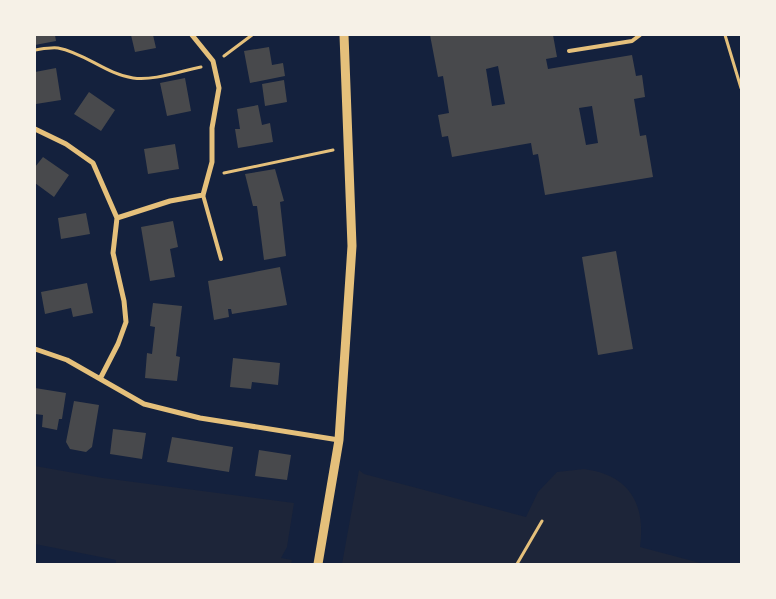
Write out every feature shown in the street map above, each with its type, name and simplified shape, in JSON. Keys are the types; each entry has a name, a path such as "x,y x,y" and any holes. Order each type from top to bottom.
{"street":[{"path":"117,218 170,201 204,195 212,162 212,128 219,88 213,64 192,35"},
{"path":"318,564 339,440 352,246 344,35"},
{"path":"35,129 66,144 93,163 117,218 113,253 124,301 126,322 118,344 100,379"},
{"path":"35,349 54,354 144,404 200,418 339,440"}],"lane":[{"path":"569,51 632,41 640,35"},
{"path":"204,195 221,259"}],"path":[{"path":"35,50 57,48 89,59 116,73 134,78 155,76 213,64 252,35"},
{"path":"727,36 741,88"},
{"path":"209,175 348,147"},
{"path":"517,564 542,521"}],"shaded area":[{"path":"35,466 103,478 294,503 287,547 281,558 292,560 291,564 116,564 116,560 35,544"},
{"path":"584,469 600,472 613,478 631,494 637,505 640,517 640,547 704,564 342,564 359,470 364,474 526,517 538,492 557,472"}],"building":[{"path":"35,35 55,35 56,41 35,45"},
{"path":"131,35 153,35 156,48 135,52"},
{"path":"430,35 553,35 557,57 546,59 548,69 632,55 636,76 642,75 645,97 634,99 640,136 646,135 653,177 545,195 538,154 533,155 531,143 452,157 448,136 442,137 438,115 449,113 443,76 438,77","holes":["498,66 505,104 492,106 486,69","592,106 598,143 586,145 579,108"]},
{"path":"269,47 272,65 283,63 285,76 250,83 244,51"},
{"path":"56,68 61,100 36,104 35,72"},
{"path":"185,78 191,111 167,116 160,83"},
{"path":"284,80 287,102 265,106 262,84"},
{"path":"89,92 115,110 101,131 74,114"},
{"path":"258,105 262,125 270,123 273,142 238,148 235,129 240,129 237,109"},
{"path":"175,144 179,169 148,174 144,149"},
{"path":"43,157 69,175 54,197 35,183 35,167"},
{"path":"275,169 284,201 280,202 286,256 264,260 257,206 253,206 245,174"},
{"path":"86,213 90,234 61,239 58,218"},
{"path":"173,221 178,247 170,249 175,277 150,281 141,227"},
{"path":"616,251 633,349 598,355 582,257"},
{"path":"280,267 287,305 232,314 231,309 228,309 229,317 214,320 208,281"},
{"path":"87,283 93,313 73,317 71,308 45,314 41,292"},
{"path":"153,303 182,306 176,356 180,357 177,381 145,378 147,353 152,354 155,327 150,326"},
{"path":"233,358 280,363 278,385 252,382 251,389 230,387"},
{"path":"35,388 66,393 62,419 59,419 57,430 42,427 43,415 35,414"},
{"path":"74,401 99,405 92,447 86,452 70,449 66,442"},
{"path":"113,429 146,433 142,459 110,454"},
{"path":"172,437 233,447 229,472 167,462"},
{"path":"259,450 291,455 287,480 255,476"}]}
